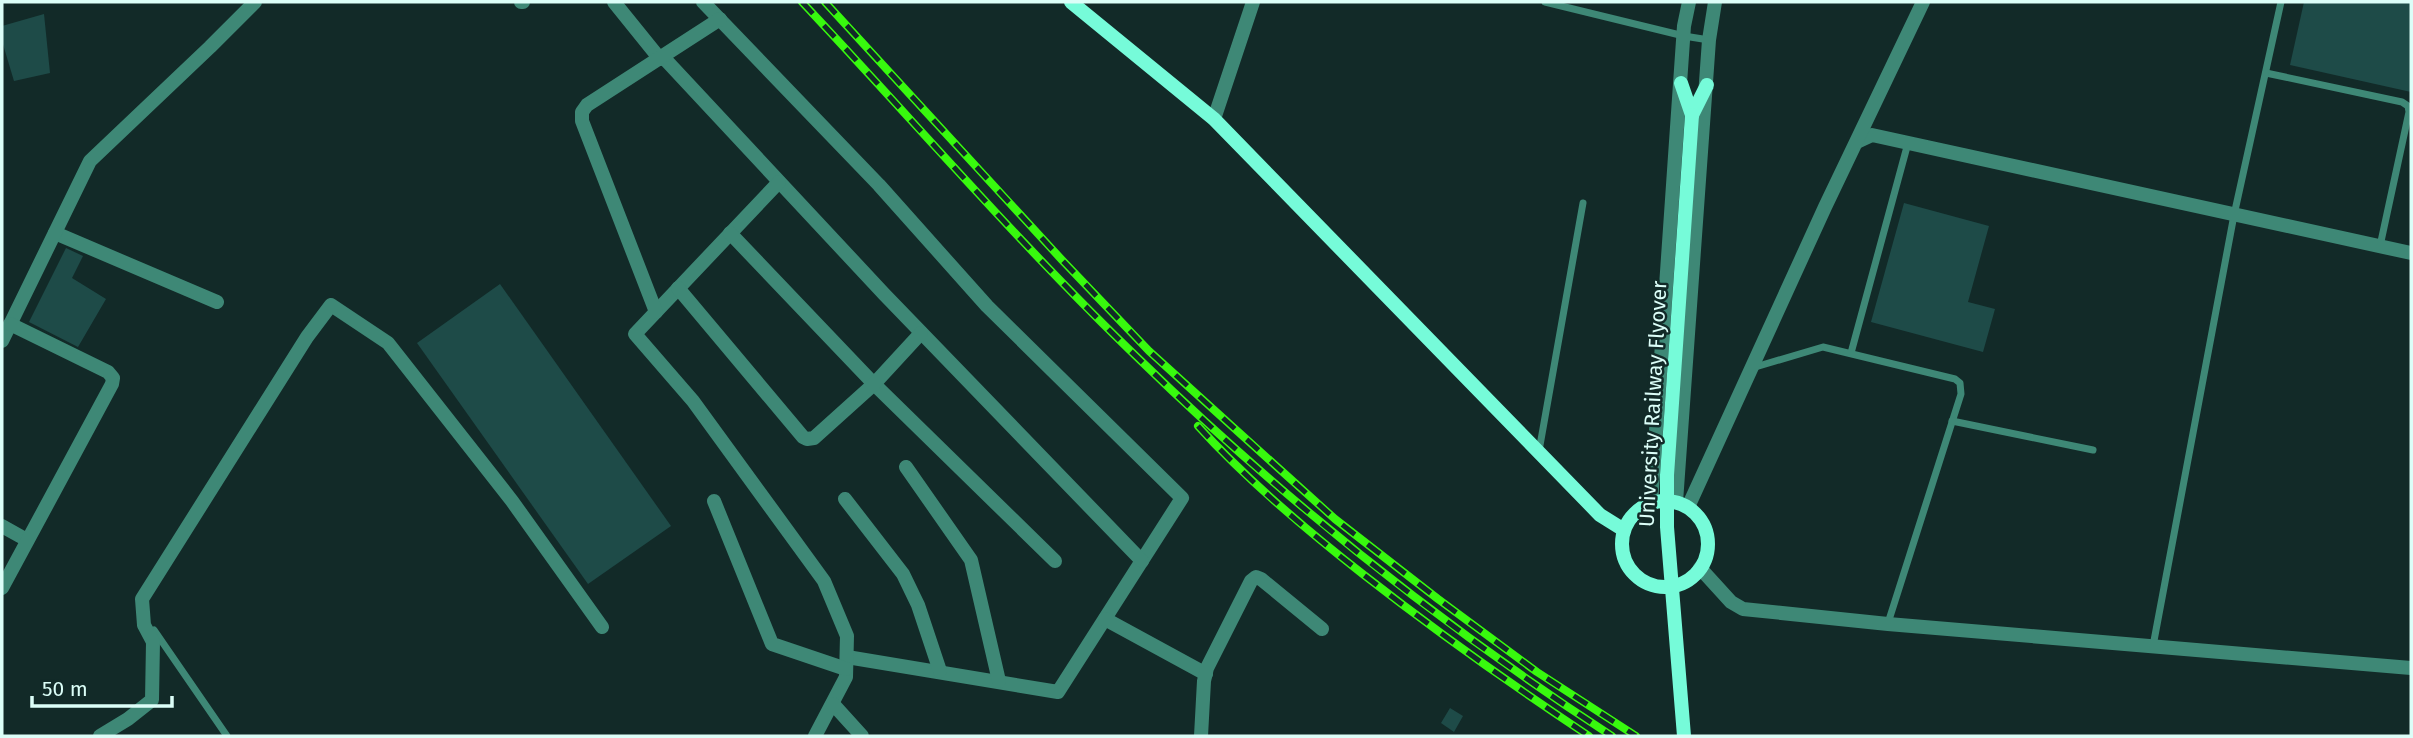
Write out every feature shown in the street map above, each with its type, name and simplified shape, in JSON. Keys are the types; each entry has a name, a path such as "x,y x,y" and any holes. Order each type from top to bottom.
{"street":[{"path":"2,341 90,161 210,47 250,2"},
{"path":"614,2 662,58 921,333 1142,561"},
{"path":"703,2 879,185 987,306 1182,498 1058,692 940,671 846,663 772,644 714,501"},
{"path":"1071,2 1214,119 1600,515 1624,530"},
{"path":"1214,119 1253,2"},
{"path":"1651,503 1684,36 1689,2"},
{"path":"1682,505 1709,40 1716,2"},
{"path":"1682,505 1751,368 1923,2"},
{"path":"656,312 582,121 582,112 587,105 720,19"},
{"name":"University Railway Flyover","path":"1681,83 1692,115"},
{"name":"University Railway Flyover","path":"1684,736 1667,527 1667,475 1692,115 1707,85"},
{"path":"1857,142 1872,135 2411,253"},
{"path":"779,182 635,334 693,401 824,580 847,636 846,677 815,736"},
{"path":"55,233 217,302"},
{"path":"730,233 874,384 1055,561"},
{"path":"678,288 807,439 814,438 874,384 921,333"},
{"path":"100,736 152,700 153,642 144,625 142,599 307,337 331,305 388,342 512,501 603,627"},
{"path":"2,588 113,378 108,372 10,324"},
{"path":"906,467 971,559 999,681"},
{"path":"845,499 903,574 918,605 940,671"},
{"path":"1663,501 1682,505 1705,527 1707,552 1700,568 1685,582 1660,587 1647,583 1628,566 1623,555 1624,530 1630,518 1651,503 1663,501"},
{"path":"2,526 27,540"},
{"path":"1700,568 1731,602 1743,609 1888,624 2411,668"},
{"path":"1201,736 1206,674 1251,581 1256,577 1261,579 1322,629"},
{"path":"1105,619 1206,674"},
{"path":"833,704 862,736"}],"lane":[{"path":"1545,2 1709,40"},
{"path":"2153,646 2234,215 2281,2"},
{"path":"2266,73 2402,102 2408,106 2409,112 2380,246"},
{"path":"1851,353 1908,143"},
{"path":"1539,452 1583,203"},
{"path":"1751,368 1823,347 1955,379 1959,383 1961,394 1888,624"},
{"path":"1952,421 2093,450"},
{"path":"143,615 227,736"}],"building":[{"path":"2304,2 2411,2 2411,92 2290,65"},
{"path":"44,14 50,73 14,81 2,41 2,26"},
{"path":"1904,203 1989,226 1968,302 1995,309 1983,352 1871,322"},
{"path":"66,248 83,256 72,278 106,299 78,347 29,322"},
{"path":"500,284 671,526 588,584 417,343"},
{"path":"1450,708 1463,716 1454,732 1441,723"}],"railway":[{"path":"802,2 1052,272 1139,359 1251,463 1426,606 1612,736"},
{"path":"825,2 1149,351 1245,438 1335,519 1438,599 1537,672 1636,736"},
{"path":"1198,426 1257,485 1342,558 1447,638 1589,736"}]}
